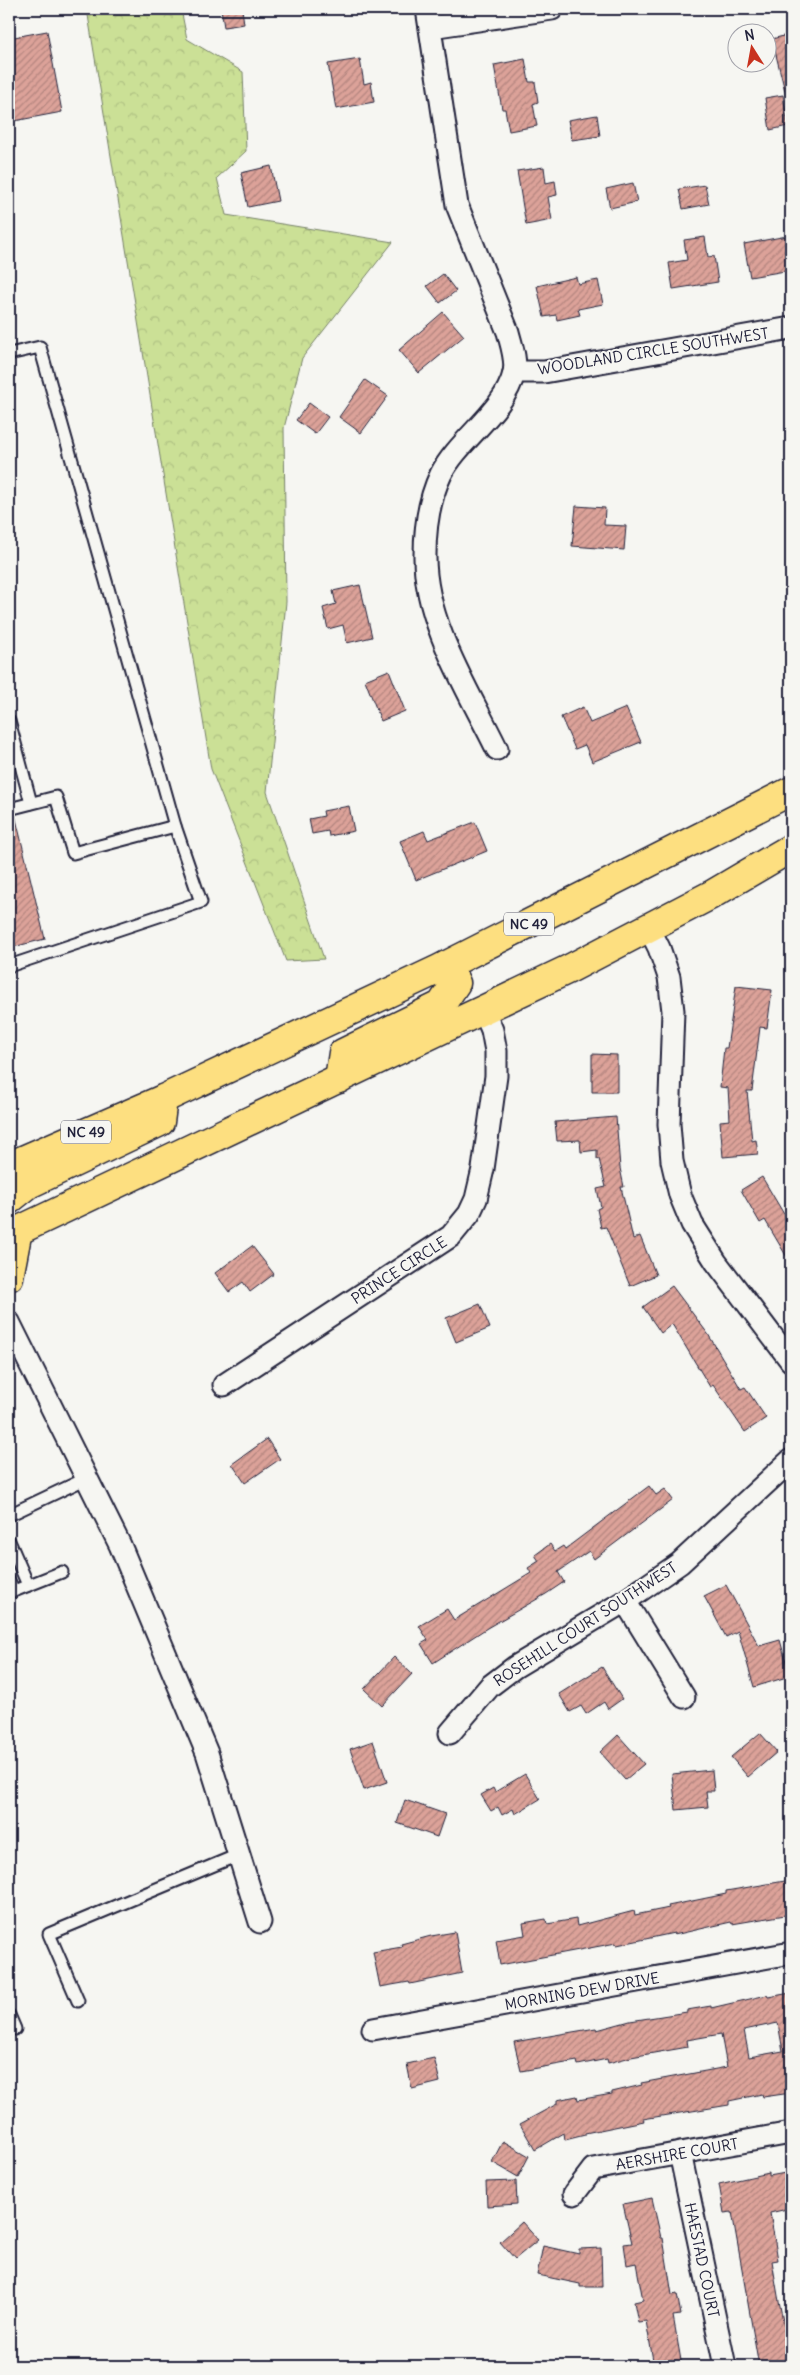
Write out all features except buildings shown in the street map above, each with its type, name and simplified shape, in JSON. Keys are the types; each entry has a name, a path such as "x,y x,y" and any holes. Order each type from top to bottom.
{"highway":[{"name":"NC 49","path":"9,1166 163,1099 447,965 791,791"},
{"path":"9,1277 13,1233 484,1011 649,928 791,848"},
{"path":"339,1079 343,1053 442,1005 456,983 447,965"},
{"path":"9,1200 29,1184 160,1122 163,1099"}],"street":[{"path":"497,749 440,632 428,590 424,557 426,526 441,474 457,450 505,395 514,372 513,352 508,332 457,205 429,18 552,9"},
{"name":"WOODLAND CIRCLE SOUTHWEST","path":"514,372 544,372 791,328"},
{"path":"649,928 659,948 669,977 673,1010 669,1124 672,1161 680,1195 692,1224 716,1262 791,1361"},
{"name":"PRINCE CIRCLE","path":"224,1385 451,1236 469,1214 476,1199 483,1169 496,1076 496,1051 492,1030 484,1011"},
{"path":"9,1322 120,1545 207,1753 260,1922"},
{"name":"ROSEHILL COURT SOUTHWEST","path":"450,1733 496,1681 515,1667 625,1602 680,1562 791,1460"},
{"path":"625,1602 684,1697"},
{"name":"MORNING DEW DRIVE","path":"373,2030 791,1953"},
{"name":"AERSHIRE COURT","path":"574,2194 593,2169 791,2133"},
{"name":"HAESTAD COURT","path":"680,2153 725,2366"}],"lane":[{"path":"9,354 40,346 175,826 201,902 9,966"},
{"path":"9,722 31,803"},
{"path":"9,809 56,797 74,853 175,826"},
{"path":"9,1515 88,1478"},
{"path":"9,1541 28,1584"},
{"path":"11,1586 28,1584 62,1572"},
{"path":"78,2001 49,1934 238,1855"},
{"path":"9,2015 15,2029"}],"green space":[{"path":"87,9 181,9 187,39 243,72 246,151 217,178 226,215 393,242 302,358 284,428 286,602 267,792 324,959 286,961 211,769"}]}
